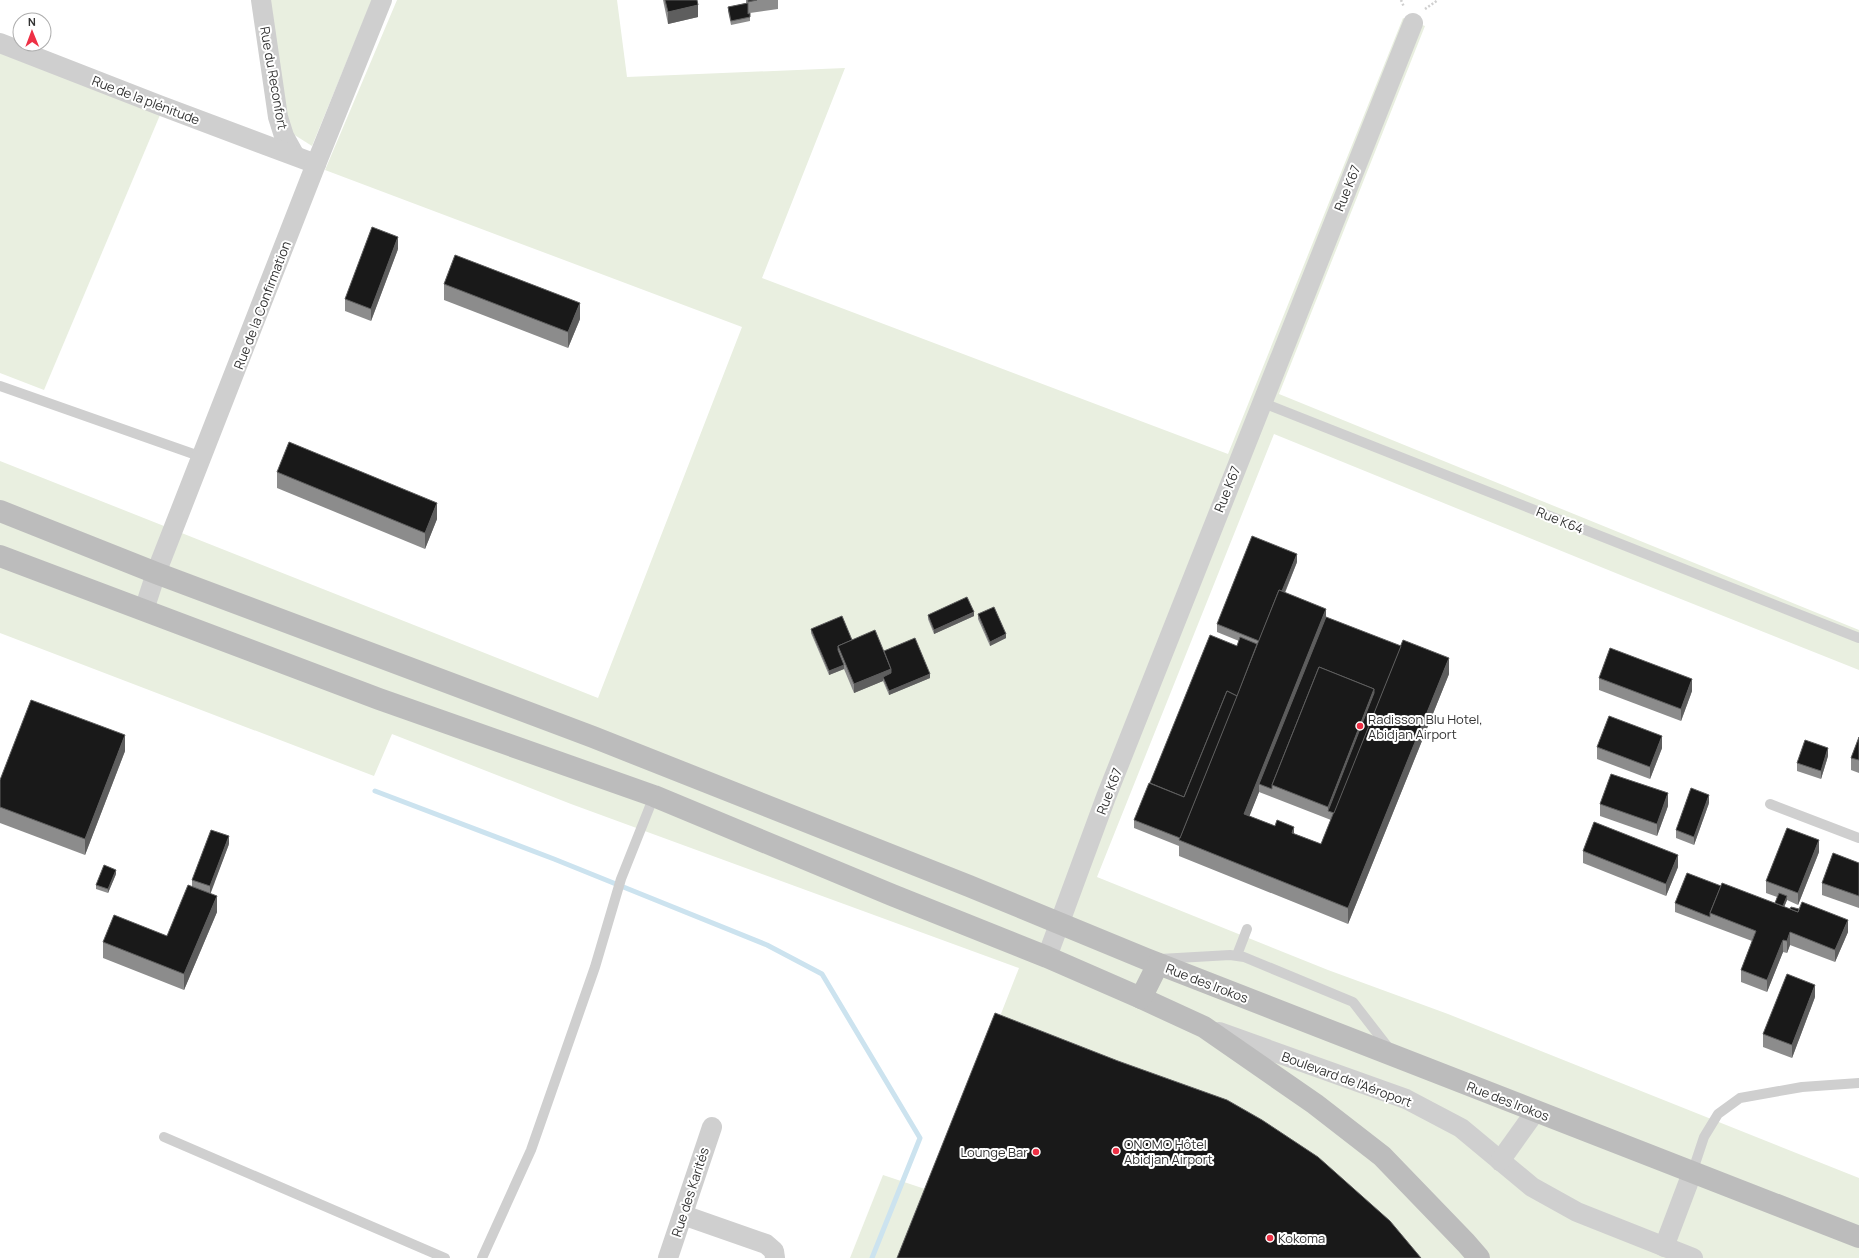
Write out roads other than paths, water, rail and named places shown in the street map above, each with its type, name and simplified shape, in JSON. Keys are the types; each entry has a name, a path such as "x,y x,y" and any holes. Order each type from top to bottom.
{"main road":[{"name":"Rue des Irokos","path":"0,511 156,573 593,737 969,886 1152,962 1331,1030 1535,1112 1859,1237"},
{"path":"0,556 379,699 654,796 892,895 1047,957 1204,1027 1315,1104 1382,1156 1479,1258"},
{"path":"1141,998 1152,962"}],"street":[{"name":"Rue du Reconfort","path":"261,0 278,117 284,136 294,154"},
{"name":"Rue de la Confirmation","path":"144,610 156,573 316,164 382,0"},
{"name":"Rue K67","path":"1047,957 1106,797 1412,23"},
{"name":"Rue de la plénitude","path":"0,43 166,108 294,154 316,164"},
{"name":"Boulevard de l'Aéroport","path":"1204,1027 1406,1099 1461,1128 1532,1187 1577,1212 1693,1258"},
{"path":"1500,1161 1535,1112"},
{"name":"Rue des Karités","path":"668,1258 712,1127"},
{"path":"1664,1246 1692,1173"},
{"path":"683,1215 766,1244 774,1250 775,1258"}],"lane":[{"path":"0,386 202,458"},
{"name":"Rue K64","path":"1261,402 1859,638"},
{"path":"482,1258 531,1150 595,967 621,879 654,796"},
{"path":"1770,804 1859,838"},
{"path":"1237,955 1247,929"},
{"path":"1152,962 1237,955 1353,1002 1396,1057"},
{"path":"1692,1173 1704,1137 1718,1114 1740,1098 1802,1087 1859,1083"},
{"path":"164,1137 445,1258"}],"waterway":[{"path":"375,791 554,859 767,945 822,974 920,1138 872,1258"}],"place":[{"name":"Radisson Blu Hotel, Abidjan Airport","path":"1360,726"},
{"name":"ONOMO Hôtel Abidjan Airport","path":"1116,1151"},
{"name":"Lounge Bar","path":"1036,1152"},
{"name":"Kokoma","path":"1270,1238"}]}
